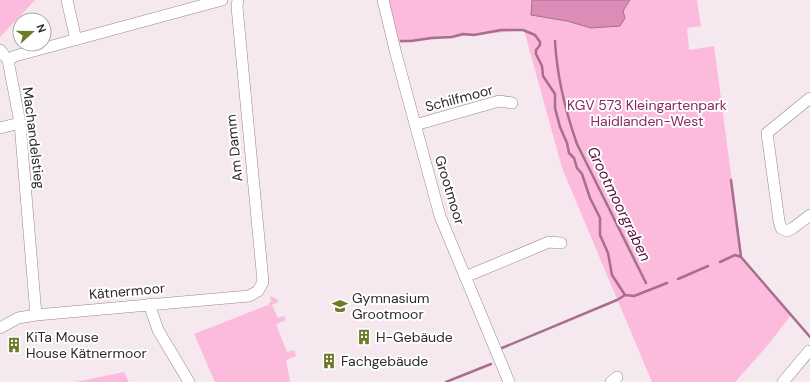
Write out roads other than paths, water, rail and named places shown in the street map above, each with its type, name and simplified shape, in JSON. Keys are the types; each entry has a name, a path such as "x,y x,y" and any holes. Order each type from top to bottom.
{"street":[{"path":"67,0 76,40"},
{"path":"0,50 8,60 15,56 222,0"},
{"name":"Am Damm","path":"238,0 237,7 263,282 258,291"},
{"name":"Grootmoor","path":"383,0 440,216 509,382"},
{"name":"Machandelstieg","path":"8,60 20,123 36,315"},
{"path":"810,98 767,133 779,221 782,228 787,231 810,215"},
{"name":"Schilfmoor","path":"415,125 499,101 512,103"},
{"path":"0,128 20,123"},
{"path":"465,277 549,242 561,243"},
{"name":"Kätnermoor","path":"0,328 18,318 36,315 250,296 258,291"},
{"path":"150,304 158,330 188,382"},
{"path":"783,382 809,351"}],"waterway":[{"path":"401,41 452,37 463,34 474,35 501,30 523,30 535,35 540,42 540,45 536,50 536,54 542,66 543,76 555,94 555,108 560,127 567,143 569,153 574,158 577,168 582,174 590,198 600,218 600,235 608,253 612,275 625,295"},
{"name":"Grootmoorgraben","path":"555,41 562,94 577,144 646,283"},
{"path":"731,180 741,257"},
{"path":"720,262 735,255 741,257 810,337"},
{"path":"678,279 708,266"},
{"path":"502,348 617,300 625,295 634,296 667,283"},
{"path":"446,382 491,364"}],"place":[{"name":"Gymnasium Grootmoor","path":"340,306"},
{"name":"H-Gebäude","path":"364,337"},
{"name":"KiTa Mouse House Kätnermoor","path":"14,345"},
{"name":"Fachgebäude","path":"329,361"}],"park label":[{"name":"KGV 573 Kleingartenpark Haidlanden-West","path":"647,114"}]}
